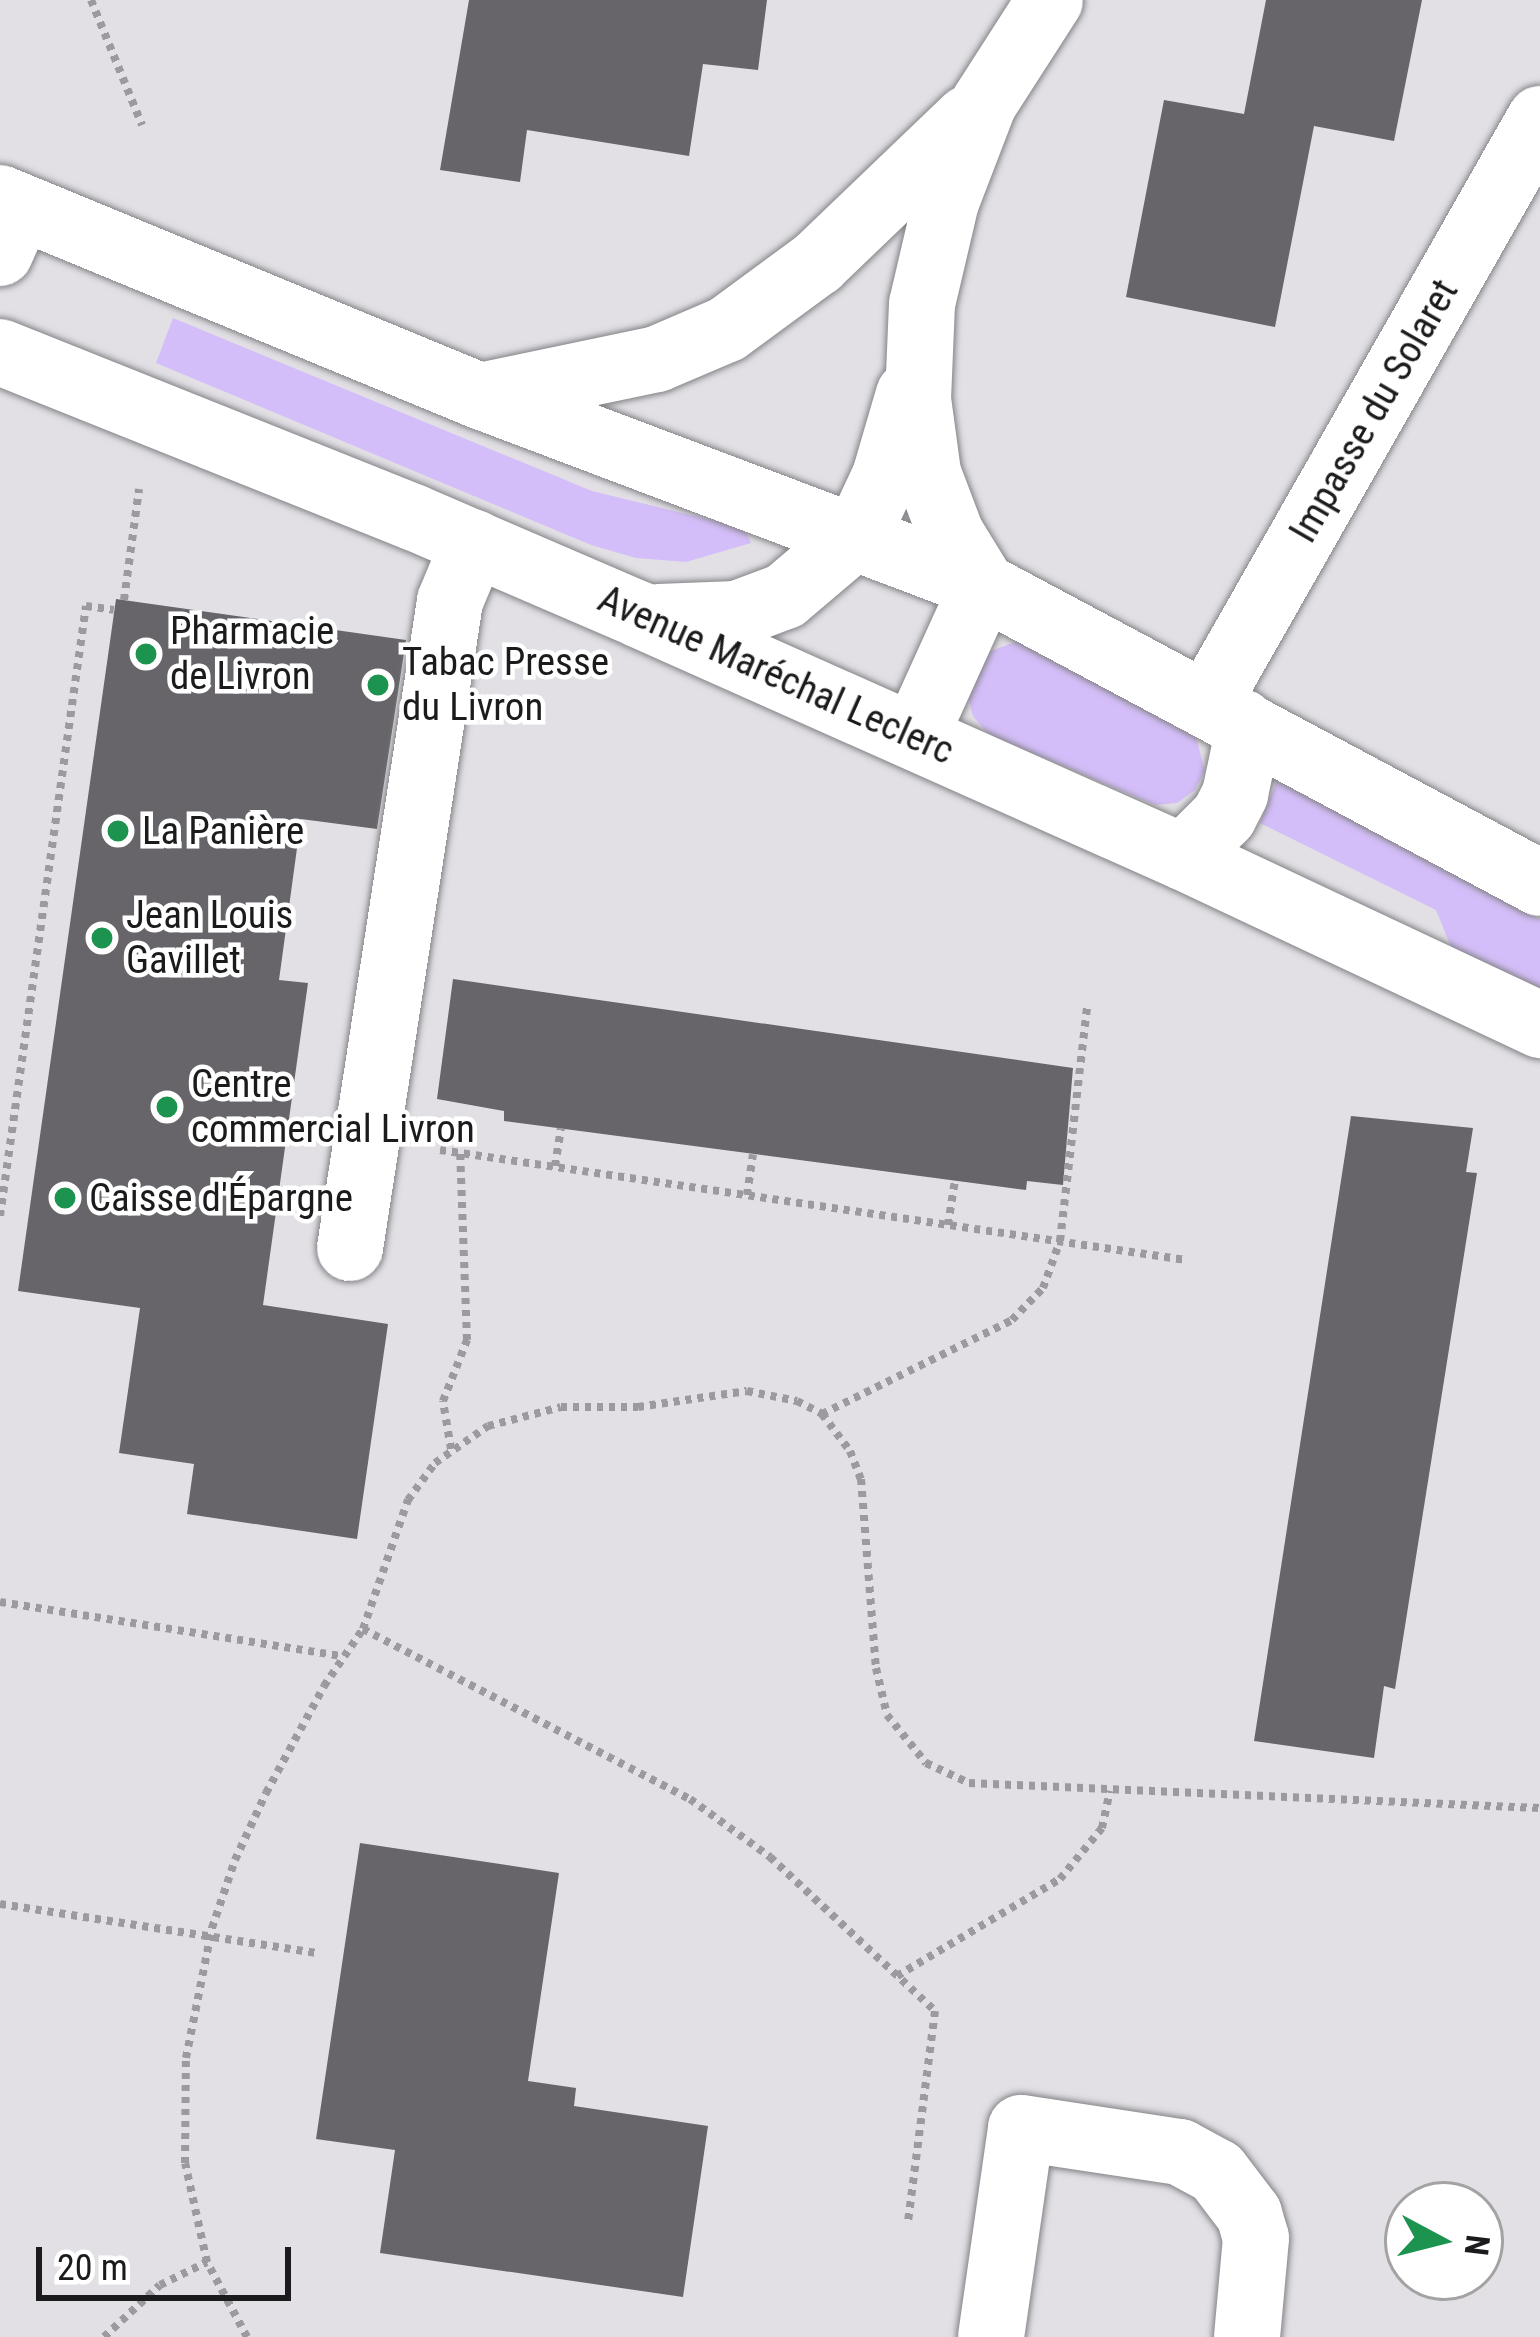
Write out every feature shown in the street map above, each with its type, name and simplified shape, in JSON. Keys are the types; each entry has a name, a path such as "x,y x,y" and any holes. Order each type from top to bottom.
{"main road":[{"path":"481,396 657,359 728,329 817,263 984,103 1050,0"},
{"path":"638,614 687,620 760,606 806,583 858,535 885,476 917,368 933,253 984,103"},
{"name":"Impasse du Solaret","path":"1225,712 1540,119"},
{"path":"7,220 858,535 983,586 1540,883"},
{"name":"Avenue Maréchal Leclerc","path":"0,352 638,614 1183,857 1540,1025"},
{"path":"917,368 922,434 936,502 983,586"},
{"path":"350,1248 449,602 474,543"},
{"path":"915,736 983,586"},
{"path":"1183,857 1224,816 1235,794 1245,747 1225,712"},
{"path":"991,2337 1021,2128 1180,2152 1217,2172 1249,2214 1256,2238 1246,2337"}],"path":[{"path":"91,0 142,125"},
{"path":"124,600 140,477"},
{"path":"0,1216 86,606 114,610"},
{"path":"821,1414 1012,1320 1043,1288 1060,1241 1087,1007"},
{"path":"555,1166 561,1128"},
{"path":"366,1139 1186,1260"},
{"path":"451,1450 443,1401 467,1340 460,1153"},
{"path":"747,1195 753,1154"},
{"path":"948,1225 955,1180"},
{"path":"247,2337 207,2262 190,2199 182,2127 186,2058 211,1936 235,1860 266,1793 363,1629 408,1500 451,1450 488,1426 582,1405 638,1407 747,1390 797,1401 821,1414 850,1451 861,1479 879,1690 898,1734 926,1763 969,1783 1383,1797 1540,1808"},
{"path":"0,1602 343,1656"},
{"path":"363,1629 690,1799 770,1857 935,2011 908,2222"},
{"path":"897,1976 1060,1879 1102,1828 1110,1791"},
{"path":"0,1904 318,1953"},
{"path":"104,2337 160,2285 207,2262"}],"shaded area":[{"path":"173,318 592,491 744,528 751,543 686,562 636,558 591,545 156,363"},
{"path":"1018,641 1196,737 1205,771 1195,790 1177,803 1155,805 988,734 973,716 967,694 983,654"},
{"path":"1278,777 1540,919 1540,990 1451,947 1436,910 1260,823"}],"building":[{"path":"469,0 767,0 758,70 703,64 689,156 527,130 520,182 440,170"},
{"path":"1266,0 1422,0 1394,141 1314,126 1275,327 1126,297 1164,100 1244,114"},
{"name":"Centre commercial Livron","path":"116,599 406,640 377,829 301,819 279,980 308,983 263,1305 388,1324 357,1539 187,1514 194,1464 119,1453 140,1308 18,1291"},
{"path":"453,979 1073,1068 1063,1185 1027,1181 1026,1190 504,1121 504,1111 437,1099"},
{"path":"1351,1116 1473,1128 1466,1172 1477,1173 1395,1689 1384,1686 1374,1758 1254,1741"},
{"path":"360,1843 559,1873 528,2081 576,2088 574,2106 708,2126 683,2297 380,2253 395,2150 316,2139"}],"place":[{"name":"Pharmacie de Livron","path":"146,654"},
{"name":"Tabac Presse du Livron","path":"378,685"},
{"name":"La Panière","path":"118,831"},
{"name":"Jean Louis Gavillet","path":"102,938"},
{"name":"Centre commercial Livron","path":"167,1107"},
{"name":"Caisse d'Épargne","path":"65,1198"}]}
